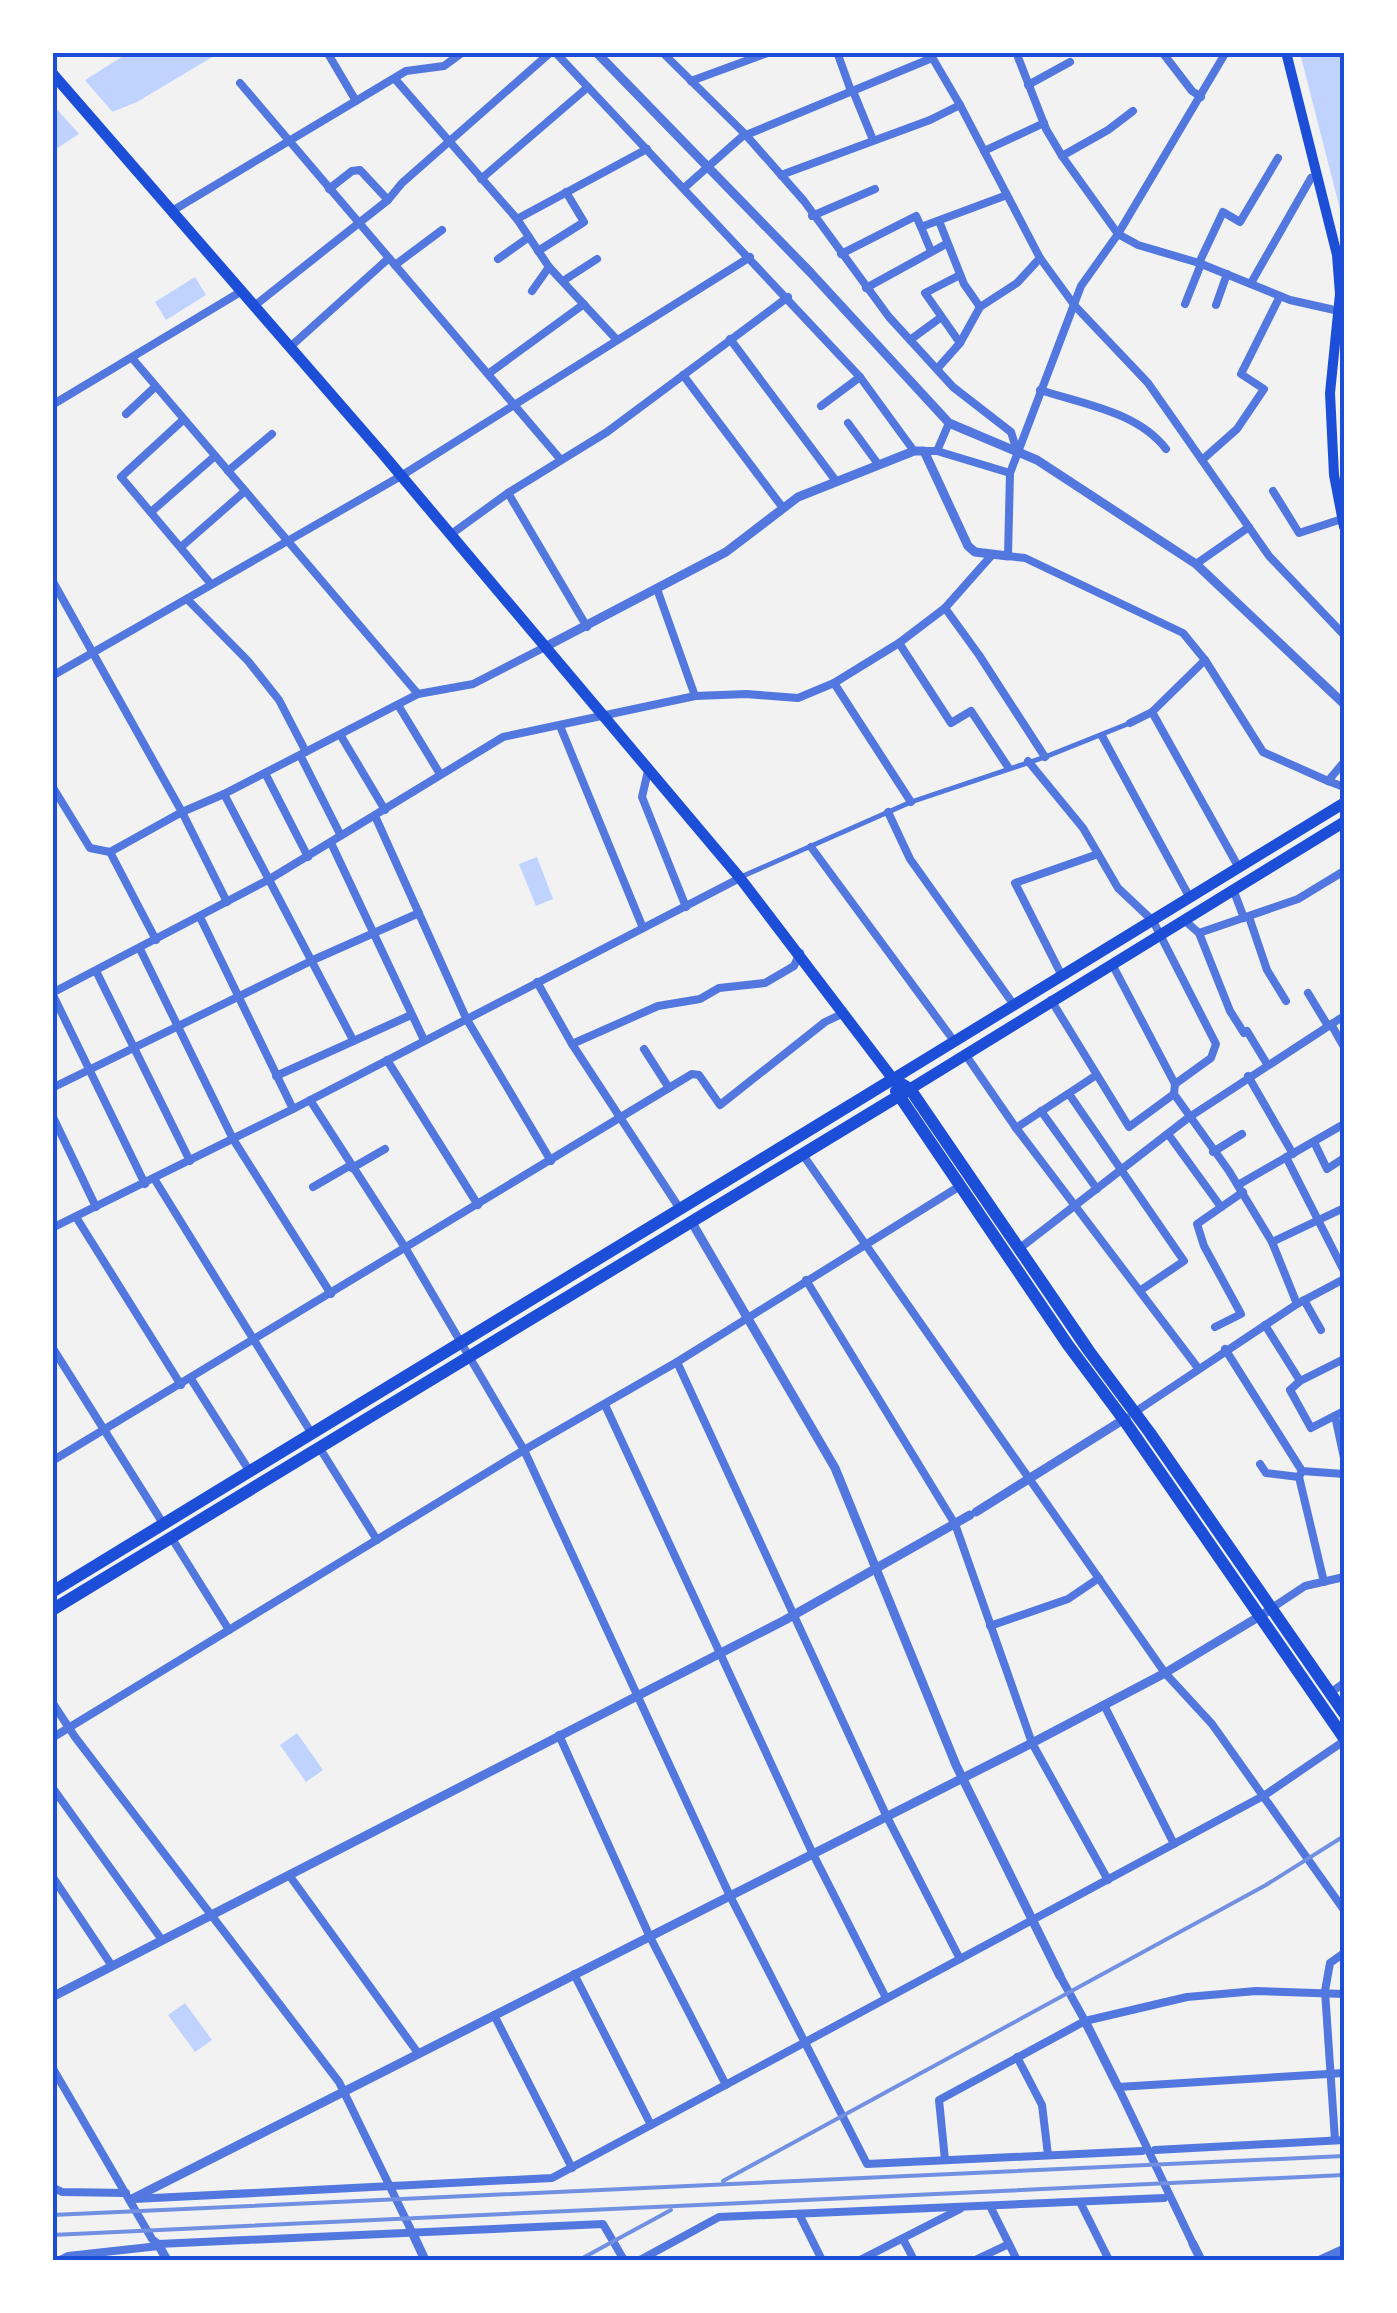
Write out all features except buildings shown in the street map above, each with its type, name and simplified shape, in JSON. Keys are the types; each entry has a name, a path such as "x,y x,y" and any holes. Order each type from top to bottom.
{"highway":[{"path":"464,1350 680,1209 893,1079 1020,1248 1264,1613 1344,1740"},
{"path":"52,1592 167,1531 464,1350 691,1221 904,1093"},
{"path":"904,1093 960,1186 1068,1345 1129,1416"},
{"path":"52,1610 250,1472 316,1440"},
{"path":"1264,1613 1344,1713"}],"main road":[{"path":"1286,52 1337,255 1338,311 1330,392 1334,475 1343,523"},
{"path":"55,76 290,346 740,878 893,1079 1344,803"},
{"path":"904,1093 1344,822"}],"street":[{"path":"327,52 356,101"},
{"path":"172,211 406,71 444,66 463,52"},
{"path":"254,306 360,224 553,52 860,377 919,451 968,546 991,556 1025,558 1173,626 1205,660 1263,752 1344,787"},
{"path":"596,52 948,423 1017,451 1093,493 1196,564 1344,704"},
{"path":"662,52 746,134 910,340 954,387 1010,432 1017,451"},
{"path":"836,52 873,140"},
{"path":"1016,52 1044,123 1062,156 1118,234 1280,296 1338,311"},
{"path":"1162,52 1192,91 1202,97"},
{"path":"1008,556 1010,474 1081,286 1118,234 1226,52"},
{"path":"691,81 770,53"},
{"path":"684,188 746,134 930,55 1040,258 1074,306 1148,383 1269,556 1344,635"},
{"path":"1028,85 1070,62"},
{"path":"394,79 516,219 549,266 617,340"},
{"path":"240,84 561,460"},
{"path":"481,179 588,87"},
{"path":"781,175 930,120 960,105"},
{"path":"1062,156 1133,111"},
{"path":"984,151 1044,123"},
{"path":"516,219 648,150"},
{"path":"1185,304 1223,212 1240,222 1278,158"},
{"path":"329,189 352,171 360,170 388,200"},
{"path":"1251,283 1311,178"},
{"path":"812,216 876,189"},
{"path":"538,250 584,222 566,192"},
{"path":"921,227 1007,195"},
{"path":"842,254 916,216 932,251"},
{"path":"938,221 960,275 980,307"},
{"path":"290,346 392,261 442,230"},
{"path":"498,259 529,237"},
{"path":"866,288 946,244"},
{"path":"52,676 401,476 750,257"},
{"path":"937,369 960,342 980,307 1017,282 1040,258"},
{"path":"563,281 597,259"},
{"path":"532,291 549,266"},
{"path":"940,273 945,282"},
{"path":"1216,304 1227,274"},
{"path":"960,275 925,293 960,342"},
{"path":"52,405 242,292"},
{"path":"1202,460 1237,430 1264,389 1240,374 1280,296"},
{"path":"450,535 508,493 608,432 788,297"},
{"path":"488,374 584,304"},
{"path":"910,340 940,318"},
{"path":"730,339 836,481"},
{"path":"132,358 418,694"},
{"path":"683,375 783,508"},
{"path":"822,406 860,377"},
{"path":"126,414 155,387"},
{"path":"1040,390 1105,408 1149,431 1164,447 1180,431"},
{"path":"183,420 121,477 211,584"},
{"path":"848,423 878,464"},
{"path":"938,451 948,423"},
{"path":"228,471 272,434"},
{"path":"52,786 90,848 110,852 418,694 473,684 587,627 726,552 798,497 836,481 919,451 938,451 1010,474"},
{"path":"150,512 214,456"},
{"path":"1273,490 1299,533 1343,523"},
{"path":"181,547 245,491"},
{"path":"508,493 587,627"},
{"path":"1196,564 1249,528"},
{"path":"377,1540 256,1340 150,1182 52,993 268,880 503,738 695,696 798,698 834,683 898,643 944,608 991,556"},
{"path":"52,580 182,812 227,902"},
{"path":"657,589 695,696"},
{"path":"186,599 248,661 278,700 340,834"},
{"path":"944,608 1045,757"},
{"path":"898,643 951,722 971,711 1008,767"},
{"path":"52,1228 292,1110 740,878 911,802 1130,724 1152,712 1205,660"},
{"path":"834,683 911,802"},
{"path":"398,706 440,774"},
{"path":"1152,712 1239,868"},
{"path":"560,726 643,928"},
{"path":"340,736 385,810"},
{"path":"1102,736 1190,898"},
{"path":"1028,762 1083,828 1118,888 1153,921 1216,1044 1210,1058 1175,1084"},
{"path":"1328,781 1344,762"},
{"path":"648,771 642,797 686,906"},
{"path":"266,773 308,856"},
{"path":"224,794 353,1040"},
{"path":"888,812 910,859 1014,1005"},
{"path":"374,816 466,1018 551,1161"},
{"path":"332,843 424,1040"},
{"path":"811,848 954,1042"},
{"path":"110,852 156,940"},
{"path":"1062,976 1014,883 1098,854"},
{"path":"1200,934 1298,900 1344,871"},
{"path":"1233,889 1267,970 1286,1001"},
{"path":"52,1088 418,913"},
{"path":"200,917 292,1110"},
{"path":"1184,920 1200,934 1230,1012 1244,1033 1247,1031 1266,1064"},
{"path":"140,949 234,1139 331,1294"},
{"path":"572,1044 658,1006 700,999 719,988 765,983 794,966 800,954"},
{"path":"1112,964 1175,1084 1174,1094 1240,1189 1272,1242 1300,1302 1321,1330"},
{"path":"96,971 190,1161"},
{"path":"538,982 572,1044 680,1209"},
{"path":"1308,993 1344,1046"},
{"path":"1051,1000 1129,1127 1174,1094"},
{"path":"52,1461 692,1074 700,1075 720,1106 812,1032 844,1013"},
{"path":"276,1076 411,1015"},
{"path":"1020,1248 1188,1118 1344,1016"},
{"path":"644,1048 669,1088"},
{"path":"965,1054 1074,1207 1198,1368"},
{"path":"387,1060 478,1205"},
{"path":"1016,1128 1095,1076"},
{"path":"1248,1076 1344,1271"},
{"path":"1070,1094 1184,1261"},
{"path":"310,1100 406,1249 524,1450 729,1894 867,2164 1142,2151"},
{"path":"1041,1111 1097,1189"},
{"path":"52,1115 96,1207"},
{"path":"1214,1327 1241,1314 1205,1248 1197,1224 1289,1155 1344,1124"},
{"path":"1168,1134 1221,1207"},
{"path":"1213,1152 1242,1134"},
{"path":"1314,1142 1328,1169 1344,1158"},
{"path":"313,1187 384,1149"},
{"path":"803,1155 1165,1673 1212,1724 1344,1910"},
{"path":"52,1738 524,1450 677,1362 960,1186"},
{"path":"1272,1242 1344,1208"},
{"path":"76,1217 181,1385"},
{"path":"691,1221 834,1468 962,1777 1202,2260"},
{"path":"1141,1290 1205,1248"},
{"path":"52,1997 792,1616 1030,1479 1225,1349 1344,1279"},
{"path":"806,1280 955,1524 1032,1743 1108,1880"},
{"path":"1265,1325 1300,1381"},
{"path":"52,1347 229,1630"},
{"path":"1225,1349 1300,1474 1324,1582"},
{"path":"1344,1359 1290,1390 1311,1428 1344,1411"},
{"path":"677,1362 886,1815 960,1959"},
{"path":"191,1379 250,1472"},
{"path":"605,1405 812,1852 886,1998"},
{"path":"1335,1416 1344,1458"},
{"path":"1260,1464 1266,1473 1344,1474"},
{"path":"128,2197 1032,1743 1165,1673 1305,1586 1344,1577"},
{"path":"990,1626 1068,1599 1099,1578"},
{"path":"1330,1692 1344,1683"},
{"path":"52,1702 344,2091 422,2260"},
{"path":"1104,1705 1174,1844"},
{"path":"558,1735 650,1935 726,2085"},
{"path":"52,2187 62,2192 128,2197 552,2178 1265,1795 1344,1740"},
{"path":"52,1787 162,1940"},
{"path":"289,1875 418,2054"},
{"path":"52,1876 112,1966"},
{"path":"1155,2150 1340,2140 1325,1991 1330,1963 1344,1953"},
{"path":"574,1974 650,2125"},
{"path":"945,2160 939,2100 1085,2022 1187,1997 1256,1991 1344,1994"},
{"path":"494,2015 572,2168"},
{"path":"1017,2057 1042,2105 1048,2155"},
{"path":"52,2067 167,2260"},
{"path":"1118,2087 1344,2073"},
{"path":"640,2260 719,2217 1164,2198"},
{"path":"1080,2202 1108,2260"},
{"path":"990,2206 1017,2260"},
{"path":"860,2260 964,2207"},
{"path":"799,2214 822,2260"},
{"path":"60,2260 158,2245 603,2224 624,2260"},
{"path":"903,2238 914,2260"},
{"path":"975,2260 1009,2244"},
{"path":"1320,2260 1344,2249"}],"water":[{"path":"128,53 219,53 137,102 112,112 53,151 52,101"},
{"path":"1300,53 1344,53 1344,225"},
{"path":"195,277 206,295 166,320 155,302"},
{"path":"537,857 553,899 536,906 519,864"},
{"path":"297,1733 323,1770 306,1782 280,1745"},
{"path":"185,2003 212,2040 195,2052 168,2015"}],"pier":[{"path":"83,78 116,116 81,136 52,104 52,95"}],"railway":[{"path":"723,2181 1266,1885 1344,1836"},
{"path":"52,2215 1344,2156"},
{"path":"52,2235 1344,2175"},
{"path":"579,2260 671,2210"}]}
